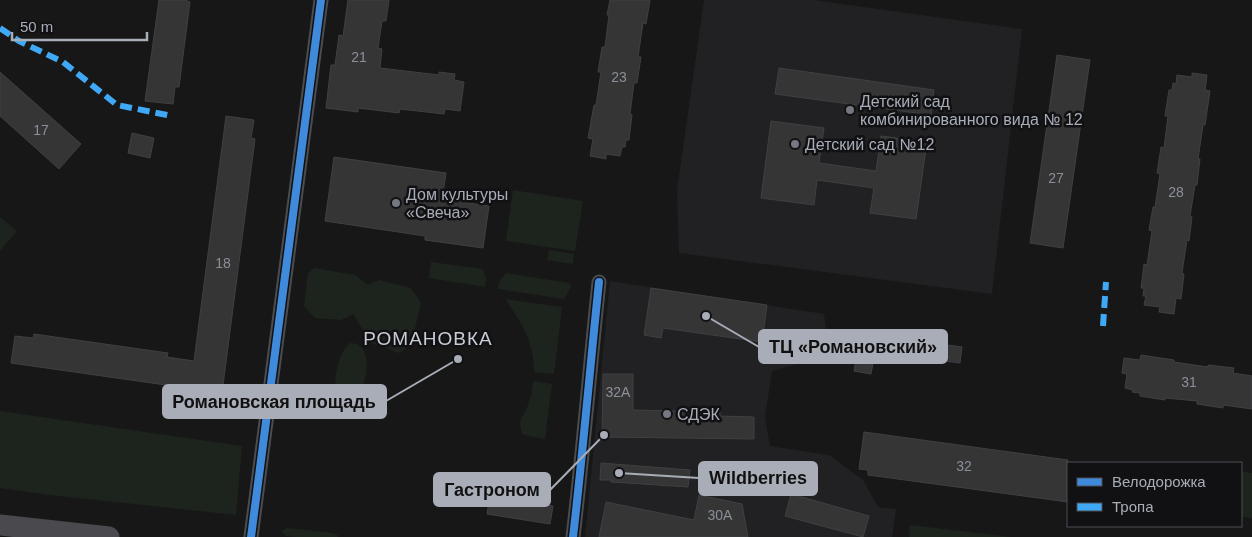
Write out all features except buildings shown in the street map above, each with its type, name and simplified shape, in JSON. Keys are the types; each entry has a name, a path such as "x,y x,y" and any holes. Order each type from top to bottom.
{"main road":[{"path":"0,525 109,537"}],"street":[{"path":"251,537 321,0"},
{"path":"573,537 599,282"}],"shaded area":[{"name":"Детский сад комбинированного вида № 12","path":"704,0 813,0 1022,29 992,294 679,253 677,190"},
{"path":"513,190 583,201 575,251 506,241"},
{"path":"0,217 17,231 0,251"},
{"path":"549,250 574,254 573,264 547,260"},
{"path":"431,262 483,269 486,279 485,287 429,278"},
{"path":"315,268 355,275 368,285 379,280 411,288 421,303 411,345 399,353 371,343 353,314 341,320 315,318 304,306 308,273"},
{"path":"506,273 569,283 571,286 564,299 498,289 499,282"},
{"path":"610,281 824,314 829,355 772,371 765,417 770,446 829,455 863,480 878,507 896,509 892,537 585,537"},
{"path":"505,299 562,307 554,374 534,372 532,352 526,333"},
{"path":"350,343 357,344 362,348 367,362 363,387 355,399 346,400 339,396 336,388 336,379 340,358"},
{"path":"533,381 552,384 545,439 522,434 520,424 530,399"},
{"path":"0,411 242,446 236,515 0,488"},
{"path":"1242,471 1252,473 1252,518 1242,517"},
{"path":"910,525 1011,537 909,537"},
{"path":"287,528 333,533 339,536 286,536 281,531"}],"marked path":[{"path":"0,28 19,41 63,62 117,105 172,116"},
{"path":"1103,326 1106,282"}],"cycle path":[{"path":"251,537 321,0"},
{"path":"573,537 599,282"}],"place":[{"name":"Детский сад комбинированного вида № 12","path":"850,110"},
{"name":"Детский сад №12","path":"795,144"},
{"name":"Дом культуры «Свеча»","path":"396,203"},
{"name":"ТЦ «Романовский»","path":"706,316"},
{"name":"Романовская площадь","path":"458,359"},
{"name":"СДЭК","path":"667,414"},
{"name":"Гастроном","path":"604,435"},
{"name":"Wildberries","path":"619,473"}],"district":[{"name":"РОМАНОВКА","path":"428,338"}]}
